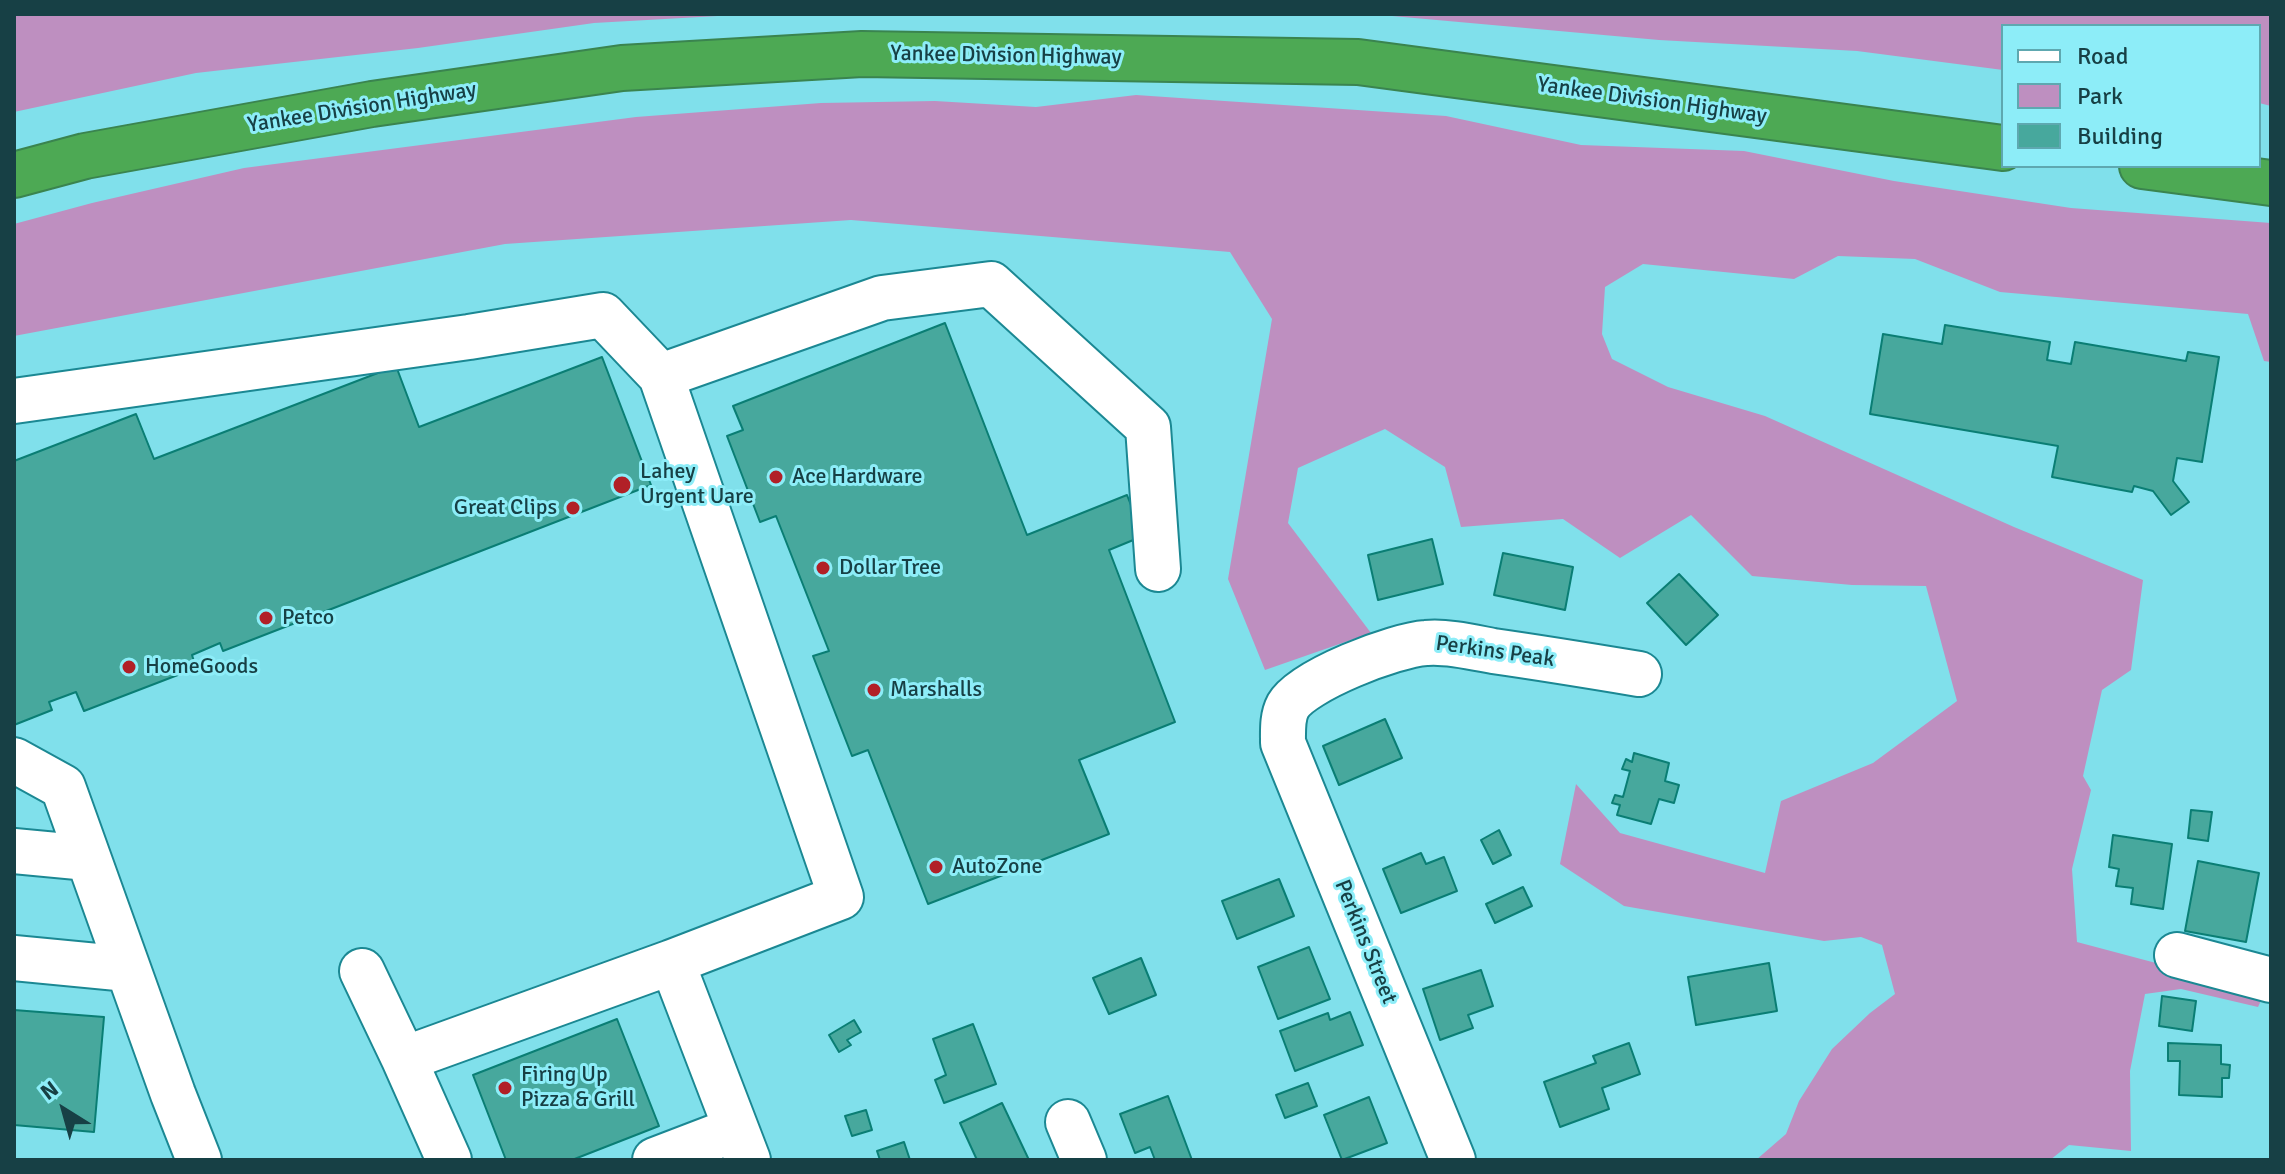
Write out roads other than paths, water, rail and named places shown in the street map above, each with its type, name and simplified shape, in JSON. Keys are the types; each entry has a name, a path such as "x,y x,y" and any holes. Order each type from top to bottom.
{"highway":[{"name":"Yankee Division Highway","path":"14,175 85,156 372,104 607,70 862,54 1358,62 2001,148"},
{"path":"2157,168 2271,183"}],"street":[{"path":"661,376 882,298 991,284 1148,427 1158,569"},
{"path":"14,401 469,337 603,315 661,376 841,897 404,1059"},
{"name":"Perkins Peak","path":"1283,723 1288,707 1303,690 1323,678 1424,643 1639,674"},
{"name":"Perkins Street","path":"1283,723 1283,743 1453,1160"},
{"path":"14,760 63,787 199,1160"},
{"path":"14,851 88,858"},
{"path":"2177,955 2271,980"},
{"path":"14,958 128,969"},
{"path":"655,1160 742,1144 672,962"},
{"path":"362,971 449,1160"}],"place":[{"name":"Ace Hardware","path":"776,477"},
{"name":"Lahey Urgent Uare","path":"622,485"},
{"name":"Great Clips","path":"573,508"},
{"name":"Dollar Tree","path":"823,568"},
{"name":"Petco","path":"266,618"},
{"name":"HomeGoods","path":"129,667"},
{"name":"Marshalls","path":"874,690"},
{"name":"AutoZone","path":"936,867"},
{"name":"Firing Up Pizza & Grill","path":"505,1088"}]}
